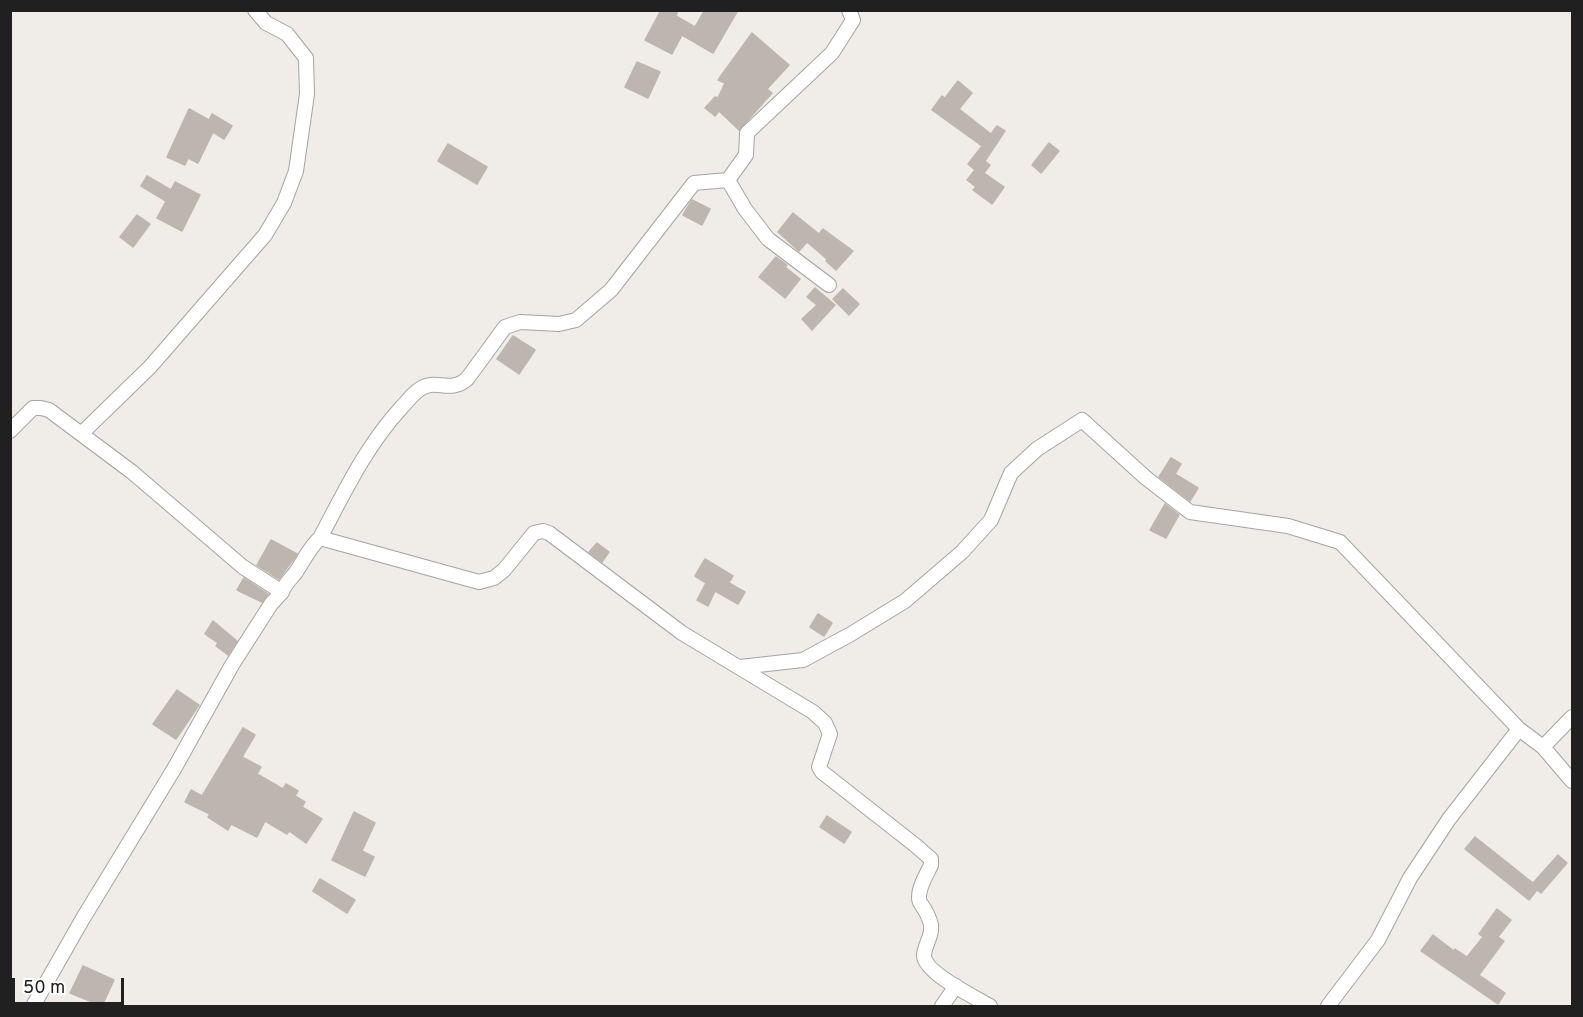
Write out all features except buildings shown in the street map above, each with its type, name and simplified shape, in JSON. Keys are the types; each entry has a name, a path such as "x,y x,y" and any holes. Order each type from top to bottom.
{"street":[{"path":"82,433 150,367 265,235 284,203 296,171 307,94 306,58 287,34 266,22 255,10"},
{"path":"33,1006 82,920 174,769 232,665 271,604 282,592 284,585 294,575 320,538 365,457 388,423 417,390 426,385 452,387 467,379 506,327 520,322 559,324 576,320 611,290 694,183 728,180 746,155 747,133 832,52 853,20 849,10"},
{"path":"728,180 745,209 768,239 829,285"},
{"path":"10,431 33,408 49,410 132,472 243,567 282,592"},
{"path":"740,667 803,660 905,601 962,552 991,520 1011,473 1037,449 1082,420 1146,478 1190,512 1288,526 1340,542 1519,729 1543,747 1572,781"},
{"path":"320,538 479,582 494,578 504,570 534,534 543,531 558,539 682,633 813,712 825,723 830,734 820,761 819,766 822,772 931,860 919,894 920,903 926,909 932,928 924,953 925,960 932,969 956,986 990,1006"},
{"path":"1543,747 1572,717"},
{"path":"1328,1006 1378,940 1410,878 1449,819 1519,729"},
{"path":"942,1006 956,986"}]}
